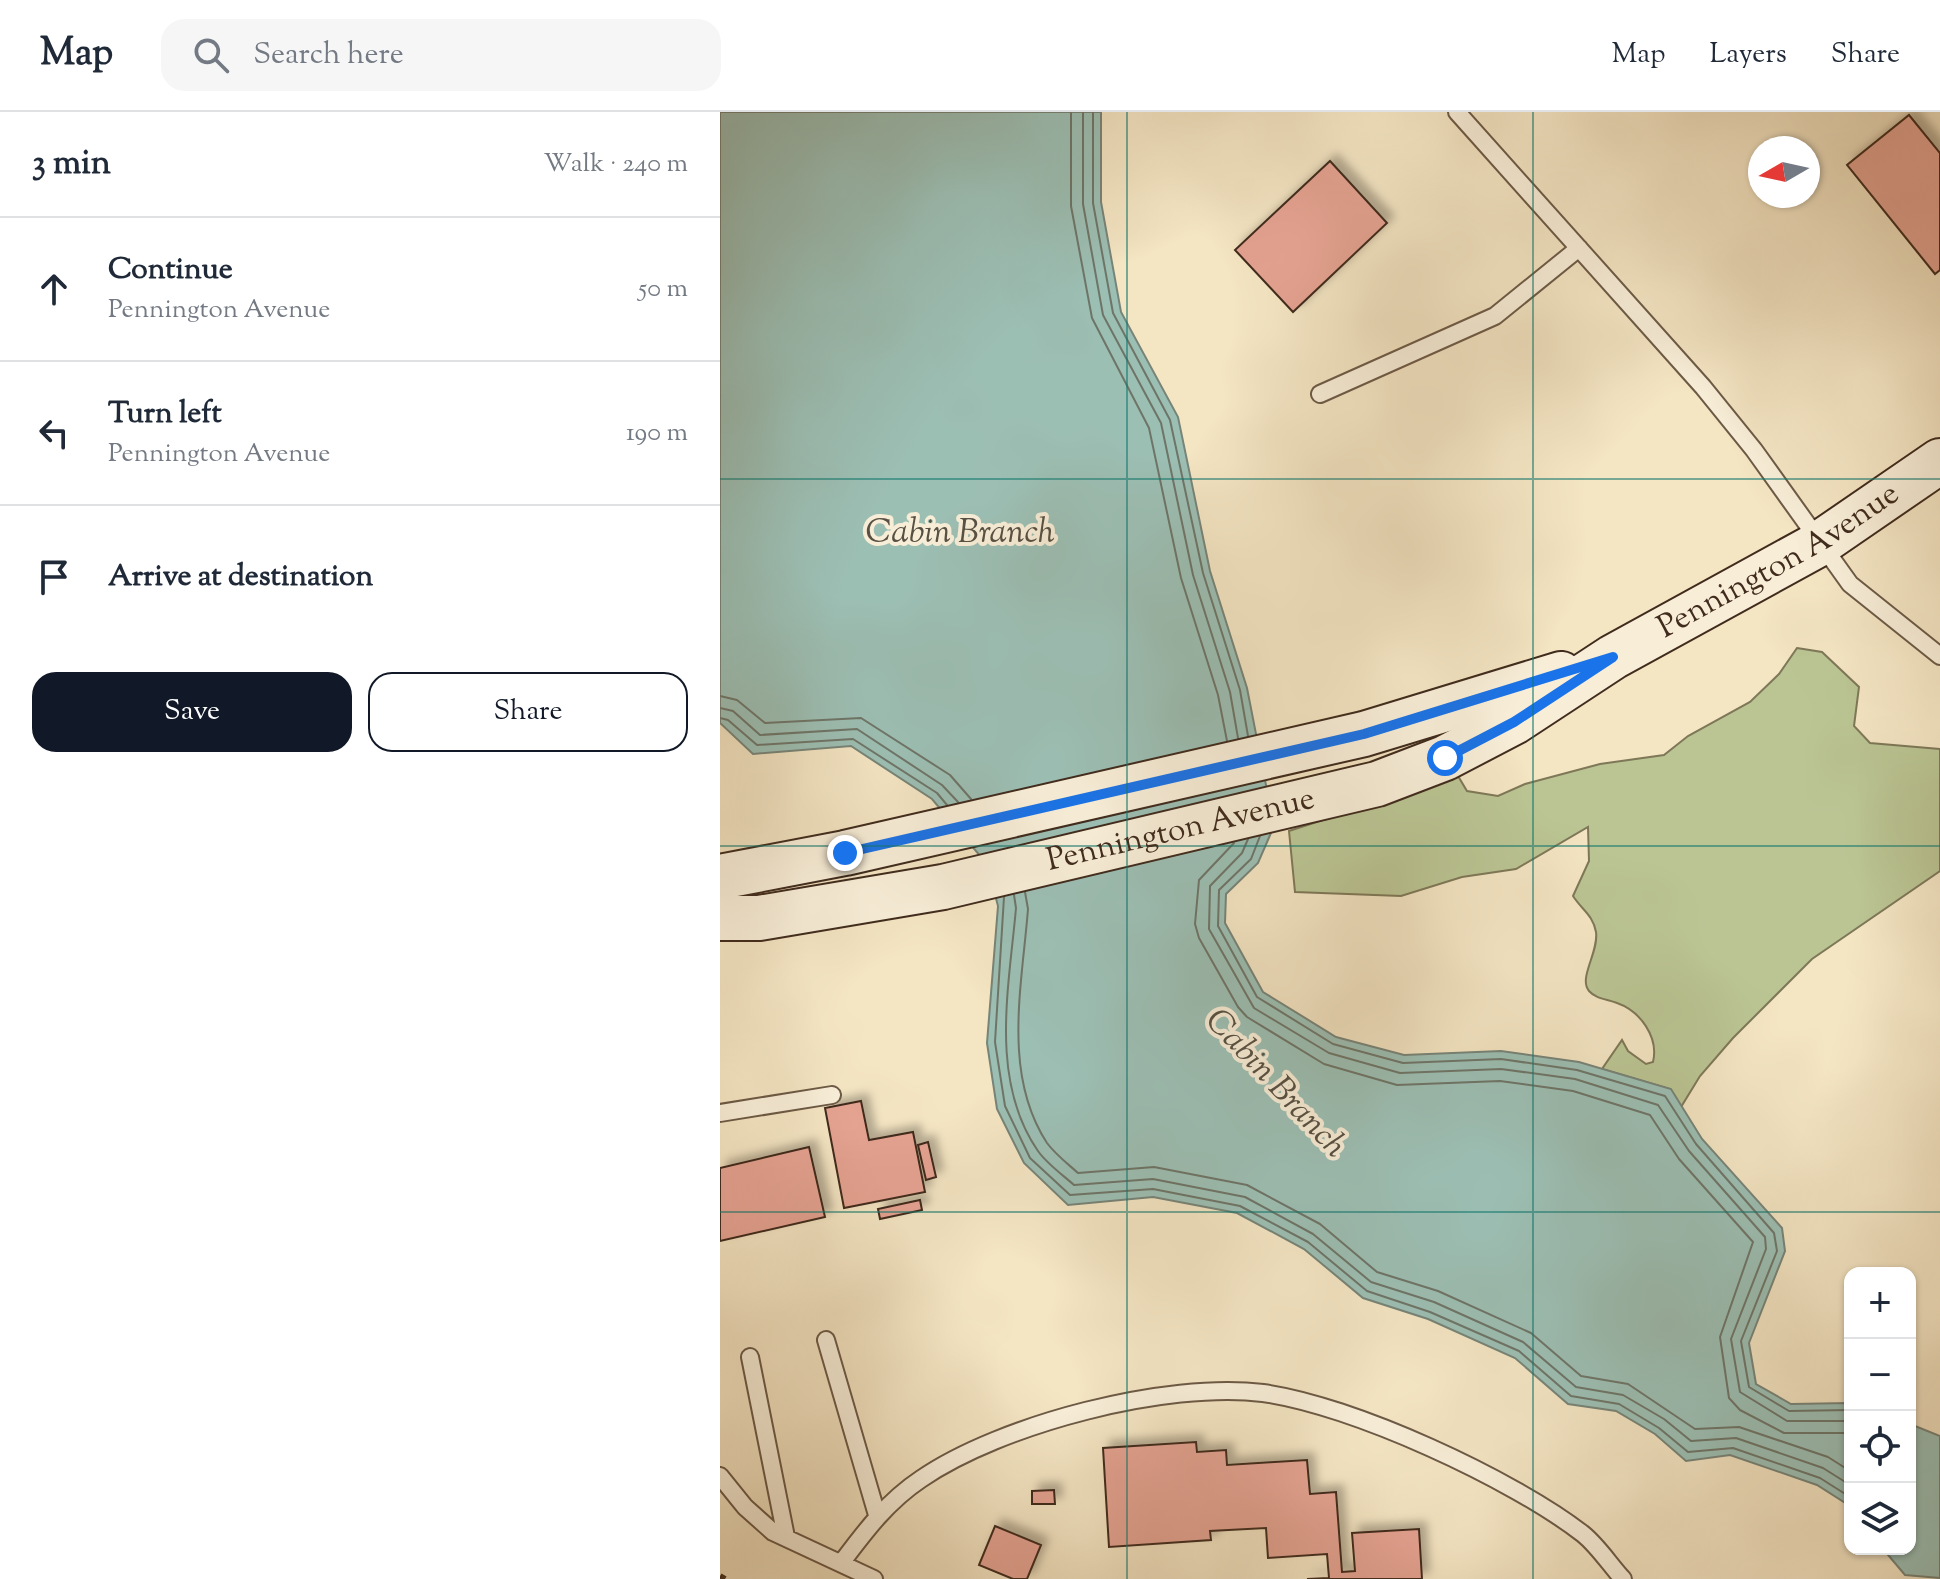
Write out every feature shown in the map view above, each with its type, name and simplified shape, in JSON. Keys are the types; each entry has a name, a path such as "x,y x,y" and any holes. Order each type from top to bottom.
{"main road":[{"name":"Pennington Avenue","path":"720,918 759,918 943,887 1299,805 1377,784 1445,758 1514,722 1613,657 1819,544 1940,461"},
{"name":"Pennington Avenue","path":"720,877 929,834 1377,731 1613,657"}],"lane":[{"path":"1457,112 1754,450 1850,584 1940,656"},
{"path":"1320,394 1495,316 1579,248"},
{"path":"720,1113 832,1095"},
{"path":"826,1340 877,1515"},
{"path":"750,1357 786,1537"},
{"path":"842,1562 877,1515 921,1478 987,1444 1076,1413 1216,1391 1264,1393 1334,1412 1481,1471 1584,1535 1623,1579"},
{"path":"720,1476 745,1507 773,1532 874,1579"}],"green space":[{"path":"1797,648 1822,652 1859,687 1854,726 1870,743 1940,749 1940,871 1812,959 1733,1038 1700,1076 1681,1107 1670,1089 1602,1069 1622,1040 1628,1051 1646,1064 1653,1062 1654,1053 1646,1026 1633,1012 1595,996 1586,986 1596,932 1590,917 1573,896 1589,861 1588,827 1516,869 1462,877 1401,896 1295,892 1289,831 1458,776 1467,791 1498,796 1525,784 1600,764 1664,755 1688,736 1750,702 1779,674"}],"water":[{"name":"Cabin Branch","path":"720,112 1101,112 1101,202 1121,312 1178,417 1210,571 1247,688 1274,826 1258,863 1226,894 1225,923 1263,992 1336,1037 1404,1055 1501,1051 1579,1062 1671,1089 1702,1139 1782,1228 1785,1251 1749,1343 1756,1384 1791,1404 1844,1403 1844,1502 1817,1485 1730,1455 1686,1461 1655,1434 1616,1411 1568,1404 1515,1358 1428,1319 1363,1298 1304,1249 1237,1213 1153,1197 1068,1205 1024,1163 997,1109 987,1043 998,906 987,864 932,799 851,746 753,754 720,723"},
{"path":"1916,1426 1940,1436 1940,1578 1905,1575 1888,1555 1916,1555"}],"building":[{"path":"1909,115 1940,153 1940,270 1935,274 1847,165"},
{"path":"1330,161 1387,223 1293,312 1235,250"},
{"path":"861,1101 869,1140 913,1132 925,1192 844,1208 825,1108"},
{"path":"928,1142 936,1177 926,1180 918,1145"},
{"path":"809,1147 825,1217 720,1241 720,1168"},
{"path":"920,1200 922,1210 880,1219 878,1209"},
{"path":"1196,1442 1197,1452 1226,1450 1227,1465 1307,1460 1310,1494 1336,1492 1342,1572 1355,1571 1352,1533 1419,1529 1422,1579 1307,1579 1329,1578 1327,1554 1268,1558 1266,1528 1210,1531 1211,1540 1109,1547 1103,1448"},
{"path":"1054,1490 1055,1504 1032,1504 1032,1491"},
{"path":"995,1526 1041,1545 1027,1579 1013,1579 979,1565"}],"railway":[{"path":"720,1576 725,1579"}],"route":[{"path":"845,853 1364,734 1613,657 1514,722 1445,758"}]}
